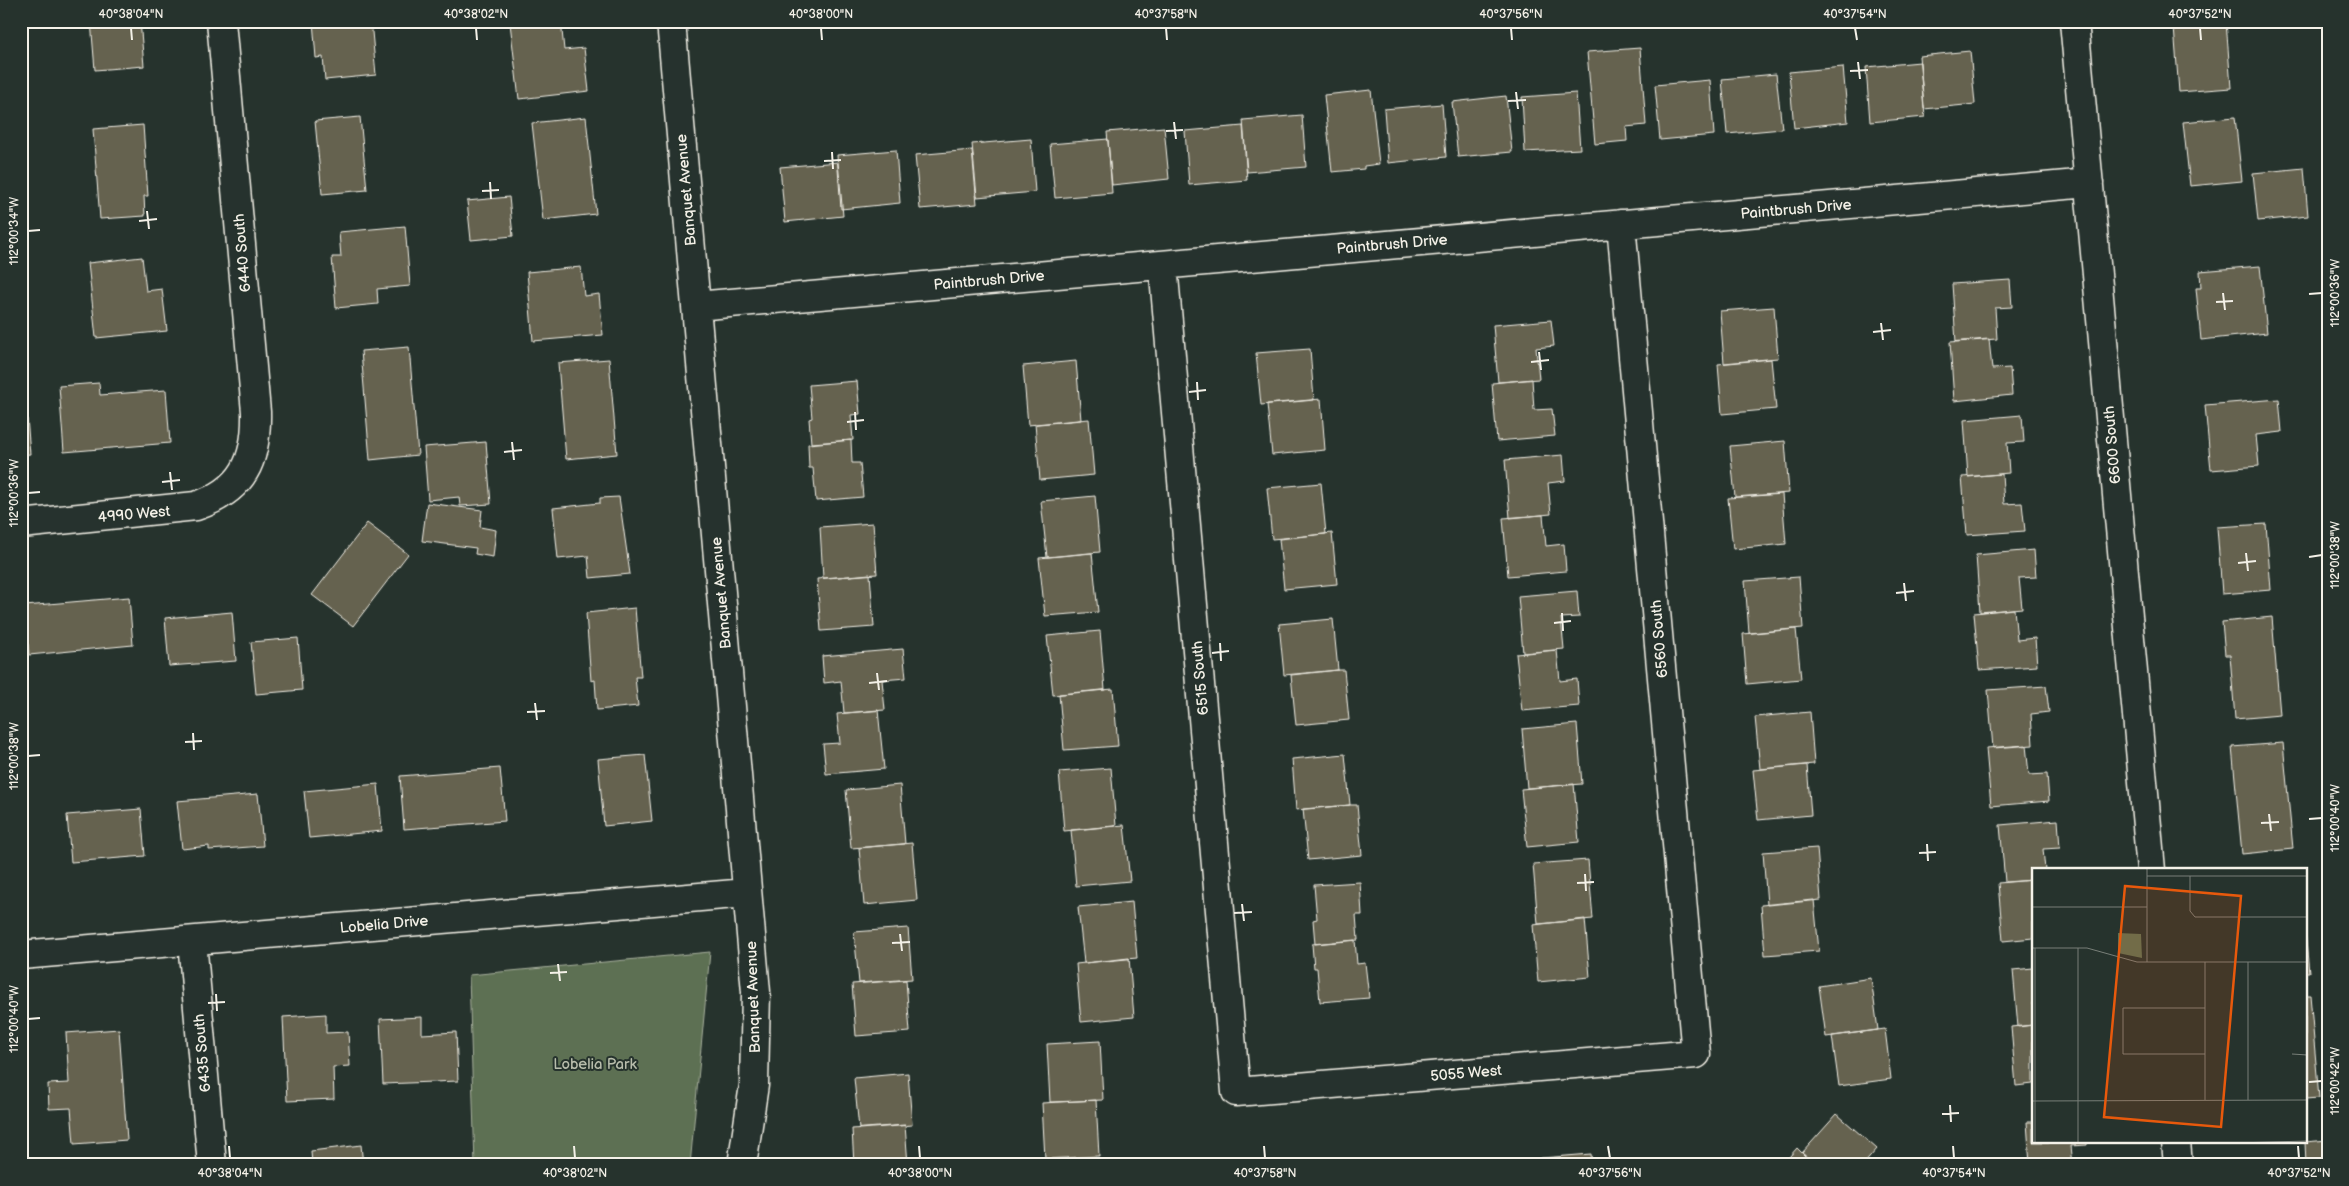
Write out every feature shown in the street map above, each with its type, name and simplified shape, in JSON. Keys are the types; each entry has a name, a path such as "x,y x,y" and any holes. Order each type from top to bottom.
{"street":[{"name":"6440 South","path":"221,21 256,412 255,448 240,481"},
{"name":"Banquet Avenue","path":"671,21 756,992 754,1085 742,1165"},
{"name":"6600 South","path":"2074,21 2151,868"},
{"name":"Paintbrush Drive","path":"696,306 2088,183"},
{"name":"6560 South","path":"1621,224 1696,1054"},
{"name":"6515 South","path":"1163,264 1236,1092"},
{"name":"4990 West","path":"21,524 179,510 211,501 240,481"},
{"name":"Lobelia Drive","path":"21,955 747,892"},
{"name":"6435 South","path":"192,941 212,1165"},
{"name":"5055 West","path":"1236,1092 1696,1054"},
{"path":"2176,1144 2178,1165"}],"green space":[{"name":"Lobelia Park","path":"710,952 690,1165 475,1165 469,975"}],"building":[{"path":"91,21 140,21 144,66 95,70"},
{"path":"313,21 371,21 376,75 325,80 323,57 316,58"},
{"path":"561,21 564,50 584,48 589,91 519,99 510,23"},
{"path":"767,21 825,21 825,22 768,27"},
{"path":"2168,21 2226,21 2231,88 2179,92 2174,27 2169,28"},
{"path":"1640,48 1646,125 1626,127 1627,141 1595,144 1587,52"},
{"path":"1970,51 1975,104 1924,109 1919,56"},
{"path":"1920,62 1925,117 1870,122 1866,67"},
{"path":"1843,67 1848,122 1794,128 1789,72"},
{"path":"1776,74 1782,129 1727,134 1722,79"},
{"path":"1710,80 1714,135 1660,140 1655,85"},
{"path":"1371,90 1379,164 1364,166 1364,169 1332,172 1324,95"},
{"path":"1576,93 1580,149 1525,152 1522,97"},
{"path":"1506,96 1512,152 1458,157 1452,102"},
{"path":"1442,104 1446,157 1388,163 1384,109"},
{"path":"1302,115 1306,167 1247,172 1243,120"},
{"path":"360,117 367,190 322,194 315,121"},
{"path":"586,117 596,214 543,220 532,123"},
{"path":"2235,117 2242,181 2190,186 2183,122"},
{"path":"143,125 148,196 144,196 145,216 100,219 93,129"},
{"path":"1243,126 1247,180 1189,185 1185,131"},
{"path":"1164,127 1169,179 1112,185 1107,132"},
{"path":"1031,139 1035,192 977,197 972,144"},
{"path":"1108,139 1112,193 1055,198 1050,144"},
{"path":"896,150 900,203 841,209 837,155"},
{"path":"972,150 977,204 920,209 915,155"},
{"path":"838,162 843,216 785,222 780,167"},
{"path":"2304,168 2308,216 2258,221 2253,173"},
{"path":"509,197 513,236 471,240 467,201"},
{"path":"405,226 410,286 377,289 378,304 336,308 332,257 341,257 339,232"},
{"path":"142,257 146,291 162,289 167,331 96,338 88,263"},
{"path":"2260,266 2267,333 2201,340 2196,288 2201,288 2200,271"},
{"path":"581,267 584,296 599,294 603,335 533,341 527,272"},
{"path":"2010,280 2012,307 1995,308 1997,339 1956,342 1952,284"},
{"path":"1774,307 1778,358 1724,363 1720,311"},
{"path":"1551,320 1554,346 1536,348 1539,379 1498,382 1493,325"},
{"path":"1989,339 1992,369 2010,368 2012,395 1954,401 1950,342"},
{"path":"409,347 418,455 370,460 361,351"},
{"path":"1310,349 1314,400 1261,405 1256,353"},
{"path":"609,359 617,454 566,459 558,363"},
{"path":"1771,359 1776,409 1722,414 1718,364"},
{"path":"1076,361 1081,420 1028,425 1023,366"},
{"path":"1532,379 1534,410 1552,409 1555,436 1497,441 1492,383"},
{"path":"857,381 860,414 851,415 853,440 811,443 809,419 812,418 809,385"},
{"path":"99,383 100,395 166,390 170,443 64,452 59,386"},
{"path":"1321,399 1325,450 1272,455 1267,404"},
{"path":"2279,399 2282,432 2256,435 2259,466 2211,470 2205,405"},
{"path":"21,405 26,405 30,454 21,455"},
{"path":"2022,415 2024,442 2007,443 2009,473 1968,477 1964,420"},
{"path":"1089,419 1094,475 1040,480 1035,424"},
{"path":"851,440 852,463 860,463 863,497 816,501 813,468 809,468 808,444"},
{"path":"1785,441 1789,493 1735,497 1730,446"},
{"path":"486,442 491,504 460,506 459,497 428,500 424,447"},
{"path":"1563,455 1565,481 1548,483 1551,514 1510,518 1505,460"},
{"path":"2002,474 2004,504 2022,503 2025,531 1967,535 1962,477"},
{"path":"1321,483 1326,534 1272,539 1267,488"},
{"path":"1782,494 1786,544 1733,549 1728,498"},
{"path":"1095,496 1100,552 1047,557 1041,501"},
{"path":"619,497 630,574 590,578 588,556 558,559 553,508 600,503 600,498"},
{"path":"427,503 482,510 480,527 496,530 493,557 475,554 476,548 422,541"},
{"path":"1543,515 1546,546 1564,544 1566,571 1508,576 1503,518"},
{"path":"367,523 408,554 353,626 312,595"},
{"path":"873,523 877,574 823,578 820,527"},
{"path":"2266,524 2271,590 2222,594 2217,527"},
{"path":"1332,533 1337,584 1284,589 1279,539"},
{"path":"2034,550 2036,577 2019,578 2022,608 1980,612 1976,555"},
{"path":"1092,553 1098,612 1045,616 1039,558"},
{"path":"870,574 874,627 821,631 817,579"},
{"path":"1799,577 1803,628 1749,633 1745,581"},
{"path":"1577,591 1579,617 1561,618 1564,649 1523,653 1518,596"},
{"path":"129,597 133,645 29,655 25,606"},
{"path":"635,608 641,677 635,677 638,706 597,710 595,680 591,681 586,613"},
{"path":"2014,609 2017,640 2035,638 2037,666 1979,670 1974,613"},
{"path":"232,612 236,661 169,666 165,618"},
{"path":"2272,617 2280,715 2235,719 2230,655 2225,655 2222,622"},
{"path":"1333,619 1338,670 1284,675 1279,624"},
{"path":"1796,629 1801,679 1747,684 1743,634"},
{"path":"1100,631 1105,690 1053,695 1047,636"},
{"path":"298,638 302,690 256,694 251,642"},
{"path":"903,649 906,678 882,680 885,710 844,713 841,681 824,683 822,656"},
{"path":"1557,650 1560,681 1577,679 1579,706 1522,711 1516,654"},
{"path":"1344,670 1349,720 1296,725 1291,675"},
{"path":"2046,686 2049,712 2031,714 2033,745 1993,748 1988,690"},
{"path":"1113,689 1118,746 1064,750 1059,694"},
{"path":"878,710 884,769 826,774 823,744 840,743 837,714"},
{"path":"1810,712 1814,764 1760,769 1755,717"},
{"path":"1577,724 1582,784 1527,788 1522,729"},
{"path":"2283,743 2293,849 2242,854 2232,747"},
{"path":"2026,745 2029,775 2047,774 2049,801 1991,806 1986,748"},
{"path":"1345,754 1350,805 1296,810 1292,759"},
{"path":"645,755 652,821 604,826 598,759"},
{"path":"1807,765 1811,815 1758,820 1753,770"},
{"path":"500,768 505,821 404,829 400,776"},
{"path":"1111,768 1116,826 1064,831 1059,772"},
{"path":"378,784 382,831 309,838 304,791"},
{"path":"1574,784 1579,842 1527,847 1521,789"},
{"path":"900,785 905,844 851,848 846,790"},
{"path":"258,794 263,846 209,850 209,846 182,849 177,801"},
{"path":"1357,805 1362,855 1308,860 1303,809"},
{"path":"141,809 145,856 71,862 67,815"},
{"path":"2058,820 2060,848 2043,849 2045,868 2032,868 2032,880 2005,882 2000,825"},
{"path":"1124,825 1130,881 1076,886 1071,830"},
{"path":"912,843 917,900 864,905 859,848"},
{"path":"1817,848 1821,900 1767,905 1763,852"},
{"path":"1588,860 1593,919 1538,924 1533,864"},
{"path":"2032,880 2032,938 2003,941 1998,883"},
{"path":"1360,882 1362,915 1356,915 1358,940 1315,944 1313,920 1317,919 1314,885"},
{"path":"1814,900 1819,951 1765,955 1761,905"},
{"path":"1132,902 1137,958 1084,963 1078,907"},
{"path":"1585,919 1590,977 1538,982 1533,925"},
{"path":"908,928 912,979 859,983 854,932"},
{"path":"1355,940 1357,964 1365,963 1369,998 1320,1002 1317,968 1314,968 1312,944"},
{"path":"2306,941 2309,972 2306,972"},
{"path":"1129,958 1134,1017 1081,1022 1076,964"},
{"path":"2032,968 2032,1025 2018,1027 2013,970"},
{"path":"1871,978 1878,1030 1826,1037 1819,986"},
{"path":"906,980 910,1032 856,1036 852,984"},
{"path":"2306,995 2310,995 2319,1098 2306,1099"},
{"path":"326,1014 326,1033 348,1032 350,1066 333,1067 334,1099 287,1101 283,1017"},
{"path":"422,1017 422,1034 456,1032 458,1081 383,1084 380,1019"},
{"path":"2032,1025 2032,1084 2016,1086 2011,1027"},
{"path":"119,1029 127,1140 74,1144 71,1108 49,1109 48,1084 69,1083 66,1033"},
{"path":"1885,1029 1891,1079 1839,1086 1832,1036"},
{"path":"1100,1041 1103,1100 1050,1102 1047,1044"},
{"path":"908,1073 912,1125 859,1129 854,1078"},
{"path":"1096,1100 1099,1156 1045,1159 1042,1103"},
{"path":"1837,1114 1877,1149 1863,1165 1815,1165 1802,1153"},
{"path":"2027,1122 2032,1122 2032,1144 2087,1144 2070,1146 2072,1165 2030,1165"},
{"path":"905,1125 908,1165 854,1165 852,1129"},
{"path":"2328,1140 2328,1165 2306,1165 2306,1142"},
{"path":"361,1145 363,1165 312,1165 311,1151"},
{"path":"1797,1148 1802,1153 1815,1165 1782,1165"},
{"path":"1591,1154 1592,1165 1541,1165 1541,1158"}]}
